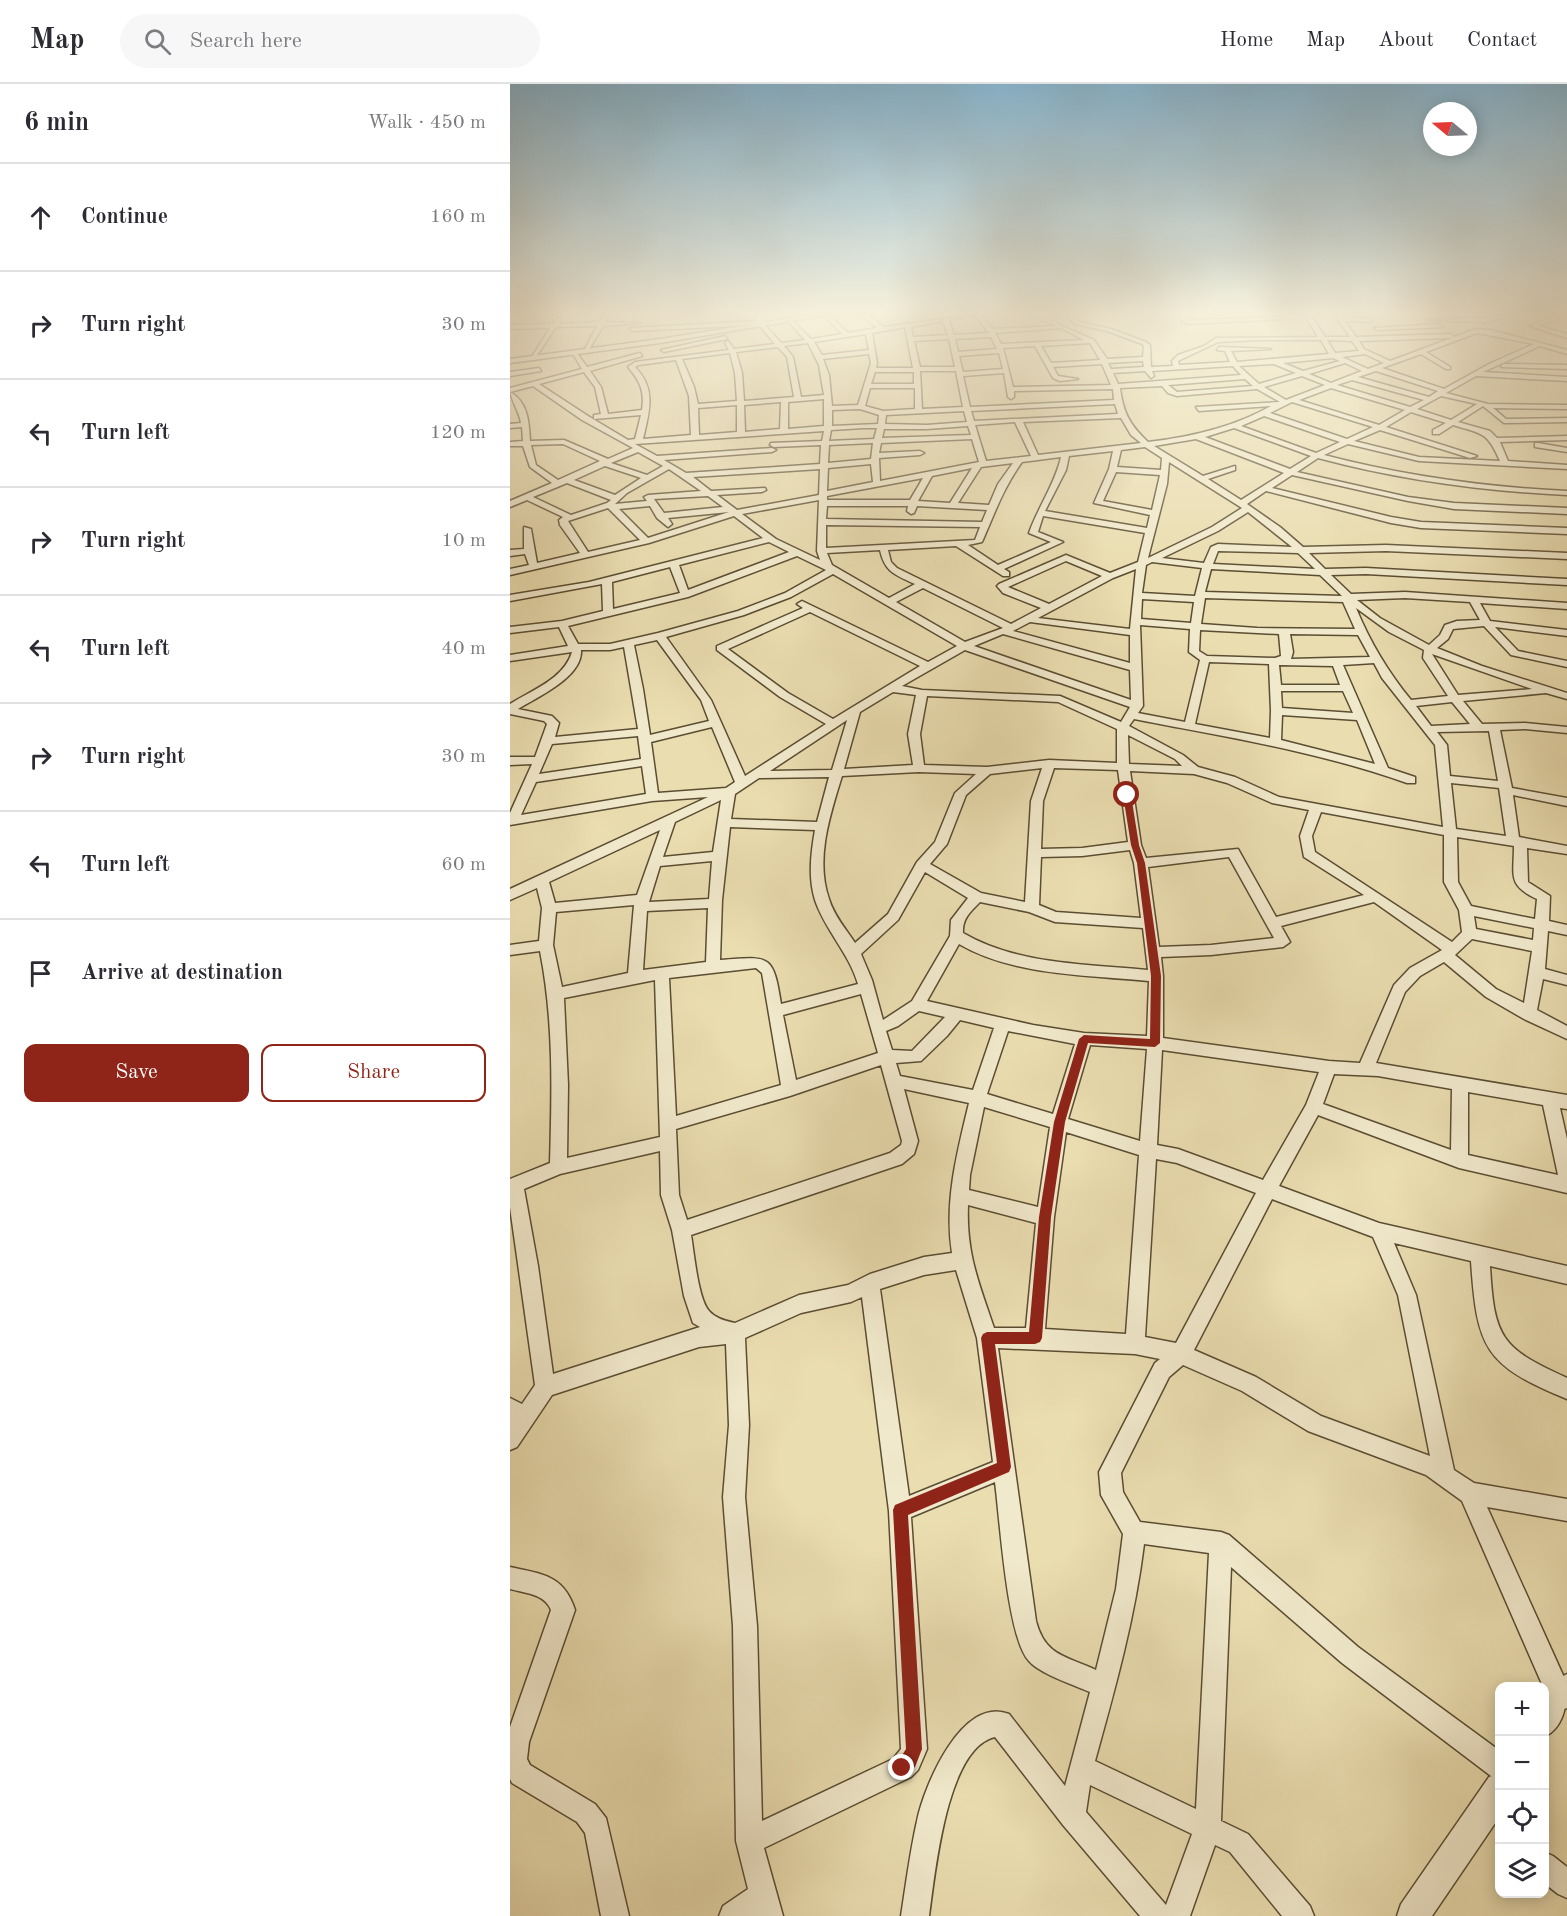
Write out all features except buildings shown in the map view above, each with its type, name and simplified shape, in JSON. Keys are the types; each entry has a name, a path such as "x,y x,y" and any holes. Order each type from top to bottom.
{"street":[{"path":"517,400 525,425 526,443 531,463 536,469 613,503 646,541"},
{"path":"558,400 625,442 638,445 652,458 685,475 770,539 795,553 830,569 964,646 1130,716 1194,770"},
{"path":"601,400 605,415"},
{"path":"638,445 648,400"},
{"path":"694,400 695,436"},
{"path":"695,406 778,400"},
{"path":"770,506 762,490 773,447 781,431 786,400"},
{"path":"813,400 862,404 872,412 884,413 1118,402 1122,416 1134,433 1147,445 1245,506 1302,550 1369,616 1430,649 1513,666 1567,664"},
{"path":"919,400 919,411"},
{"path":"953,505 981,465 965,400"},
{"path":"1012,400 1012,406"},
{"path":"1255,400 1258,405"},
{"path":"1283,400 1287,403"},
{"path":"685,475 766,469 786,470 874,459 928,465 981,465 1147,445 1196,436 1265,414 1294,400"},
{"path":"1377,400 1487,433 1495,440 1505,463"},
{"path":"510,896 729,792 855,710 928,666 964,646 1028,619 1110,576 1215,529 1264,488 1289,472 1378,428 1427,400"},
{"path":"1469,400 1484,405 1567,407"},
{"path":"828,402 830,428 825,442 823,466 821,551 830,569"},
{"path":"740,403 741,433"},
{"path":"1199,409 1287,403 1333,413 1467,454 1505,463"},
{"path":"1036,405 1039,419"},
{"path":"1333,413 1349,405"},
{"path":"1484,405 1503,421 1567,420"},
{"path":"1436,432 1484,405"},
{"path":"585,418 646,412"},
{"path":"877,484 874,459 876,440 884,413"},
{"path":"1265,414 1347,442 1419,459 1567,467"},
{"path":"510,504 638,445 695,436 1122,416"},
{"path":"1018,420 1035,458"},
{"path":"1203,424 1212,431"},
{"path":"510,426 525,425"},
{"path":"1232,425 1318,456 1414,478 1458,485 1567,493"},
{"path":"711,454 719,435"},
{"path":"1196,436 1289,472 1434,504 1567,511"},
{"path":"652,458 825,442 974,437"},
{"path":"1495,440 1567,438"},
{"path":"904,545 913,503 928,465 919,439"},
{"path":"1521,439 1542,446 1567,450"},
{"path":"510,444 564,442 604,462 647,478"},
{"path":"1118,447 1113,469 1098,503 1155,513"},
{"path":"998,568 1059,542 1034,535 1034,528 1062,470 1066,454"},
{"path":"1135,1344 1149,1150 1156,976 1141,863 1135,845 1123,767 1137,681 1134,668 1137,596 1166,457"},
{"path":"821,551 978,542 987,525 1002,484 1019,460"},
{"path":"660,516 732,511 824,498 877,484 928,465"},
{"path":"613,503 647,478 669,466"},
{"path":"1202,479 1232,468"},
{"path":"1113,469 1164,473"},
{"path":"1264,488 1421,525 1567,531"},
{"path":"668,524 660,516 648,496 762,490"},
{"path":"527,497 569,517"},
{"path":"824,498 993,508"},
{"path":"586,555 562,522 569,517 613,503 652,503"},
{"path":"510,572 646,541 732,511"},
{"path":"1040,513 1150,531"},
{"path":"823,522 987,525"},
{"path":"527,530 529,551 534,567"},
{"path":"510,597 607,580 770,539"},
{"path":"958,543 1014,580"},
{"path":"883,546 887,563 894,570 1006,629 1134,668"},
{"path":"1376,660 1274,662 1205,659 1194,652 1194,626 1214,549 1218,547 1302,550 1386,548 1541,568 1567,582"},
{"path":"510,553 529,551"},
{"path":"510,630 562,624 685,595 795,553"},
{"path":"1137,596 1350,598 1405,595 1473,599 1519,591 1541,568 1567,556"},
{"path":"1049,608 1002,590 1004,585 1066,558 1110,576"},
{"path":"1146,561 1234,569 1366,571 1519,591 1567,606"},
{"path":"674,564 685,595"},
{"path":"510,658 576,648 610,647 660,636 741,613 788,595 830,569"},
{"path":"607,580 608,614"},
{"path":"888,603 923,584"},
{"path":"788,595 809,609 928,666"},
{"path":"1350,598 1361,632 1376,660 1408,704 1430,729 1444,753 1451,882 1466,910 1469,933"},
{"path":"1473,599 1513,666 1553,692 1567,696"},
{"path":"809,609 721,648 784,695 834,724"},
{"path":"1028,619 1107,630 1194,626 1284,632 1361,632"},
{"path":"510,710 564,674 577,658 576,648 562,624"},
{"path":"1479,728 1456,700 1428,658 1427,652 1444,637 1453,624 1487,624 1567,633"},
{"path":"1274,662 1286,658 1288,652 1284,632"},
{"path":"660,636 701,692 717,722 742,784"},
{"path":"628,644 636,672 652,797"},
{"path":"1189,727 1205,659"},
{"path":"1274,662 1277,711 1275,744"},
{"path":"1337,662 1345,688 1376,746 1382,768"},
{"path":"891,688 922,693 1060,699 1130,716 1275,744 1382,768 1411,780"},
{"path":"1276,688 1345,688"},
{"path":"1408,704 1496,694 1553,692"},
{"path":"919,768 914,735 922,693"},
{"path":"510,710 548,718 553,723 548,741 511,820"},
{"path":"681,1230 904,1154 908,1149 910,1141 888,1056 866,987 853,953 828,915 819,896 817,867 823,826 855,710"},
{"path":"1277,711 1361,717"},
{"path":"548,741 644,736 717,722"},
{"path":"1430,729 1525,726 1567,730"},
{"path":"1494,728 1516,841 1521,883 1527,889 1543,896 1540,947 1529,1015"},
{"path":"510,761 539,760"},
{"path":"530,779 648,762"},
{"path":"759,774 802,775 919,768 987,771 1050,764 1194,770 1231,780 1276,800 1450,832 1567,850"},
{"path":"1032,908 1037,801 1050,764"},
{"path":"853,953 893,917 922,865 941,844 961,793 987,771"},
{"path":"1445,779 1504,788 1567,803"},
{"path":"511,820 652,797 729,792"},
{"path":"713,966 714,903 729,792"},
{"path":"1316,808 1306,836 1309,854 1376,897 1449,952 1491,993 1567,1033"},
{"path":"635,977 642,903 669,821"},
{"path":"723,823 823,826"},
{"path":"1035,853 1072,853 1135,845"},
{"path":"1141,863 1233,852 1283,942 1211,950 1152,952"},
{"path":"657,862 720,856"},
{"path":"922,865 977,897 1032,908 1056,916 1148,923"},
{"path":"542,879 549,908 546,945 556,994 560,1085 558,1167"},
{"path":"977,897 958,917 955,930 957,936 968,944 1006,958 1156,976"},
{"path":"1272,923 1376,897"},
{"path":"549,908 642,903 714,903"},
{"path":"1466,910 1567,930"},
{"path":"1366,1068 1385,1019 1400,989 1415,972 1449,952 1469,933"},
{"path":"1469,933 1540,947"},
{"path":"878,1028 893,1022 917,1005 957,936"},
{"path":"510,950 546,945"},
{"path":"556,994 635,977 713,966 757,963 765,966 769,972 790,1089"},
{"path":"1537,972 1567,980"},
{"path":"662,974 669,1195 681,1230 693,1296 700,1316 715,1326 735,1334"},
{"path":"775,1011 866,987"},
{"path":"917,1005 1084,1039 1155,1043 1329,1067 1366,1068 1559,1100 1567,1178"},
{"path":"545,1387 529,1266 513,1186 558,1167 668,1133 888,1056 915,1057 942,1032 956,1014"},
{"path":"1003,1024 978,1098 959,1195 958,1234 962,1260 987,1338 1024,1621 1029,1642 1033,1651 1041,1657 1104,1686"},
{"path":"1035,1338 1045,1217 1059,1122 1084,1039"},
{"path":"1072,1816 1081,1767 1104,1686 1127,1589 1134,1532 1112,1495 1110,1472 1162,1370 1181,1354 1268,1188 1314,1107 1329,1067"},
{"path":"894,1081 978,1098 1149,1150 1187,1158 1379,1231 1567,1275"},
{"path":"1459,1161 1460,1084"},
{"path":"1314,1107 1459,1161 1567,1185"},
{"path":"959,1195 1045,1217"},
{"path":"1379,1231 1407,1295 1445,1476"},
{"path":"1480,1254 1486,1323 1495,1341 1505,1355 1522,1367 1567,1389"},
{"path":"510,1440 517,1413 545,1387 699,1337 735,1334 799,1304 851,1293 870,1283 924,1266 962,1260"},
{"path":"749,1841 902,1768 909,1761 914,1749 900,1510 870,1283"},
{"path":"733,1916 766,1905 749,1841 745,1626 734,1497 739,1425 735,1334"},
{"path":"987,1338 1035,1338 1135,1344 1181,1354 1249,1384 1315,1424 1414,1459 1445,1476 1470,1494 1567,1510"},
{"path":"900,1510 1005,1467"},
{"path":"1470,1494 1564,1694 1549,1716"},
{"path":"1134,1532 1221,1543 1350,1656 1495,1763"},
{"path":"1176,1916 1208,1827 1221,1543"},
{"path":"510,1578 554,1591 561,1598 562,1610 517,1742 514,1761 521,1774 586,1813 597,1827 615,1916"},
{"path":"915,1916 930,1819 963,1745 980,1728 1000,1723 1072,1816 1158,1916"},
{"path":"1081,1767 1239,1843 1300,1916"},
{"path":"1411,1914 1494,1808"},
{"path":"1549,1868 1567,1885"}],"route":[{"path":"902,1768 909,1761 914,1749 900,1510 1005,1467 987,1338 1035,1338 1045,1217 1059,1122 1084,1039 1155,1043 1156,976 1141,863 1135,845 1127,795"}]}
